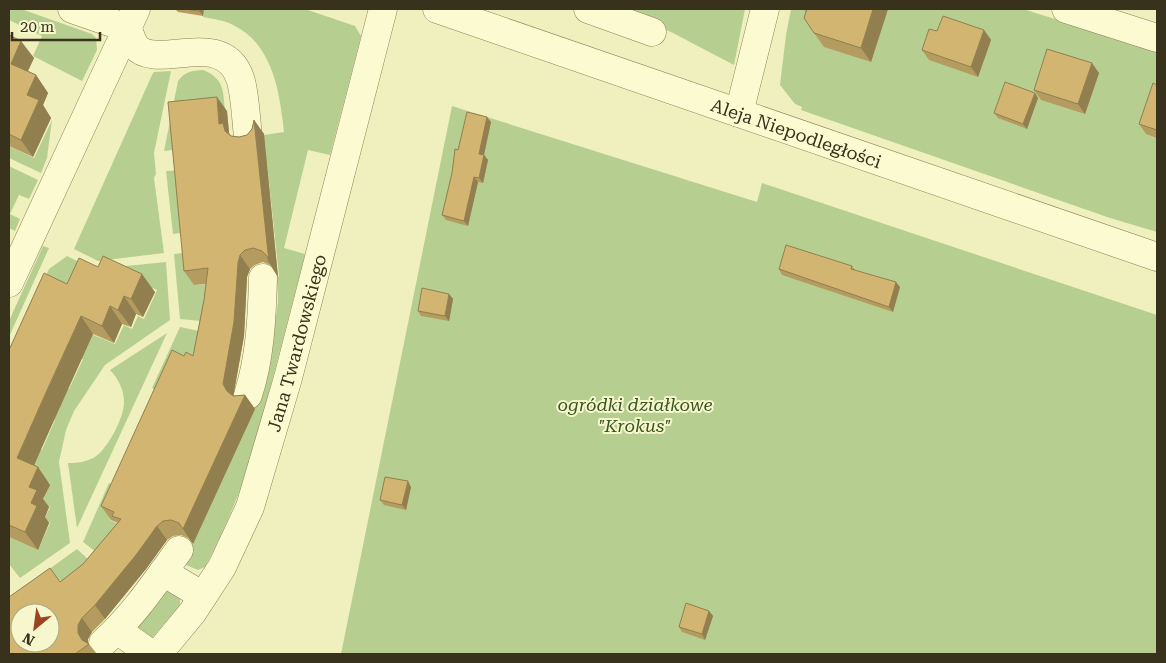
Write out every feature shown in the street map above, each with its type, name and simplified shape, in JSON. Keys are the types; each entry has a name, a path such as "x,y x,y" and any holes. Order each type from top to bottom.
{"street":[{"path":"72,9 132,18"},
{"name":"Jana Twardowskiego","path":"158,654 192,613 222,567 250,507 288,378 384,9"},
{"name":"Aleja Niepodległości","path":"436,9 1157,257"},
{"path":"588,9 652,32"},
{"path":"739,113 765,9"},
{"path":"1066,9 1157,38"},
{"path":"132,18 136,46 150,54 211,52 229,60 240,78 248,136"},
{"path":"9,283 132,18"},
{"path":"248,396 254,376 259,342 263,278"},
{"path":"151,654 110,637 143,600 179,550"},
{"path":"163,572 203,596"}],"green space":[{"path":"9,9 21,9 92,34 96,38 97,50 82,81 33,56 42,36 9,20"},
{"path":"204,9 305,9 355,26 361,36 330,155 308,150 284,248 305,254 253,454 219,540 205,567 198,570 186,565 184,558 188,554 258,401 272,343 278,302 277,277 279,276 264,135 284,132 277,86 266,57 247,33 226,22 203,17"},
{"path":"619,9 745,9 734,65 673,33"},
{"path":"791,9 1023,9 1157,51 1157,232 1110,218 801,110 802,107 795,104 780,85"},
{"path":"203,70 219,81 223,91 225,109 179,149 164,151 178,81 186,73"},
{"path":"171,71 154,153 156,174 154,178 164,253 98,261 74,249 152,75 154,72"},
{"name":"ogródki działkowe \"Krokus\"","path":"452,106 757,202 762,183 1157,315 1157,654 341,654"},
{"path":"52,120 47,158 41,173 9,158 9,146 34,158"},
{"path":"9,166 38,180 29,199 19,195 10,214 20,219 15,231 9,228"},
{"path":"182,170 187,232 173,234 166,171"},
{"path":"43,246 49,248 9,337 9,321"},
{"path":"191,252 194,285 211,284 212,322 180,319 174,254"},
{"path":"67,256 83,264 74,285 18,337 49,269"},
{"path":"166,262 170,320 105,365 74,411 66,430 59,462 70,543 20,578 9,564 9,537 38,550 50,523 44,520 50,507 42,503 50,484 28,474 39,449 42,450 55,420 53,419 83,359 80,358 91,334 115,344 124,325 132,329 138,316 144,319 157,290 115,271 96,269"},
{"path":"180,327 209,333 204,363 165,394 152,388"},
{"path":"167,333 77,528 68,463 82,462 95,457 110,440 118,424 124,398 120,384 110,370"},
{"path":"109,483 124,490 110,520 123,526 106,560 83,542"},
{"path":"77,549 99,569 71,594 60,580 32,600 23,588"},
{"path":"173,592 180,598 180,605 151,639 133,627 162,594"}],"building":[{"path":"184,9 200,9 199,11"},
{"path":"807,9 873,9 861,48 814,33 804,18"},
{"path":"943,16 984,30 971,67 922,50 929,29 937,31"},
{"path":"9,35 21,41 11,64 36,75 27,95 39,100 21,140 9,134"},
{"path":"1047,49 1092,63 1078,104 1034,90"},
{"path":"1005,82 1035,93 1023,124 994,113"},
{"path":"1153,83 1157,85 1157,130 1139,124"},
{"path":"217,97 219,124 223,123 225,131 231,136 247,135 252,129 254,120 269,262 267,256 262,251 253,248 245,250 240,255 238,263 234,322 223,384 233,396 245,395 183,529 179,523 171,520 163,521 157,526 136,555 82,618 78,625 78,633 82,640 89,644 75,654 9,654 9,597 50,568 60,582 83,564 121,519 112,516 114,512 101,506 172,350 184,356 186,352 193,356 208,268 184,271 168,102"},
{"path":"467,112 487,117 479,154 484,155 479,178 474,177 464,221 442,215 452,173 455,149 458,150"},
{"path":"786,245 852,266 851,269 896,282 889,307 779,269"},
{"path":"103,256 142,274 131,299 124,296 118,310 110,306 102,326 81,316 48,388 17,458 38,467 29,487 37,490 31,503 37,506 25,532 9,525 9,350 44,273 67,284 79,258 98,267"},
{"path":"422,288 449,294 445,316 418,311"},
{"path":"385,477 408,481 402,505 380,500"},
{"path":"686,603 709,611 702,634 679,627"}]}
